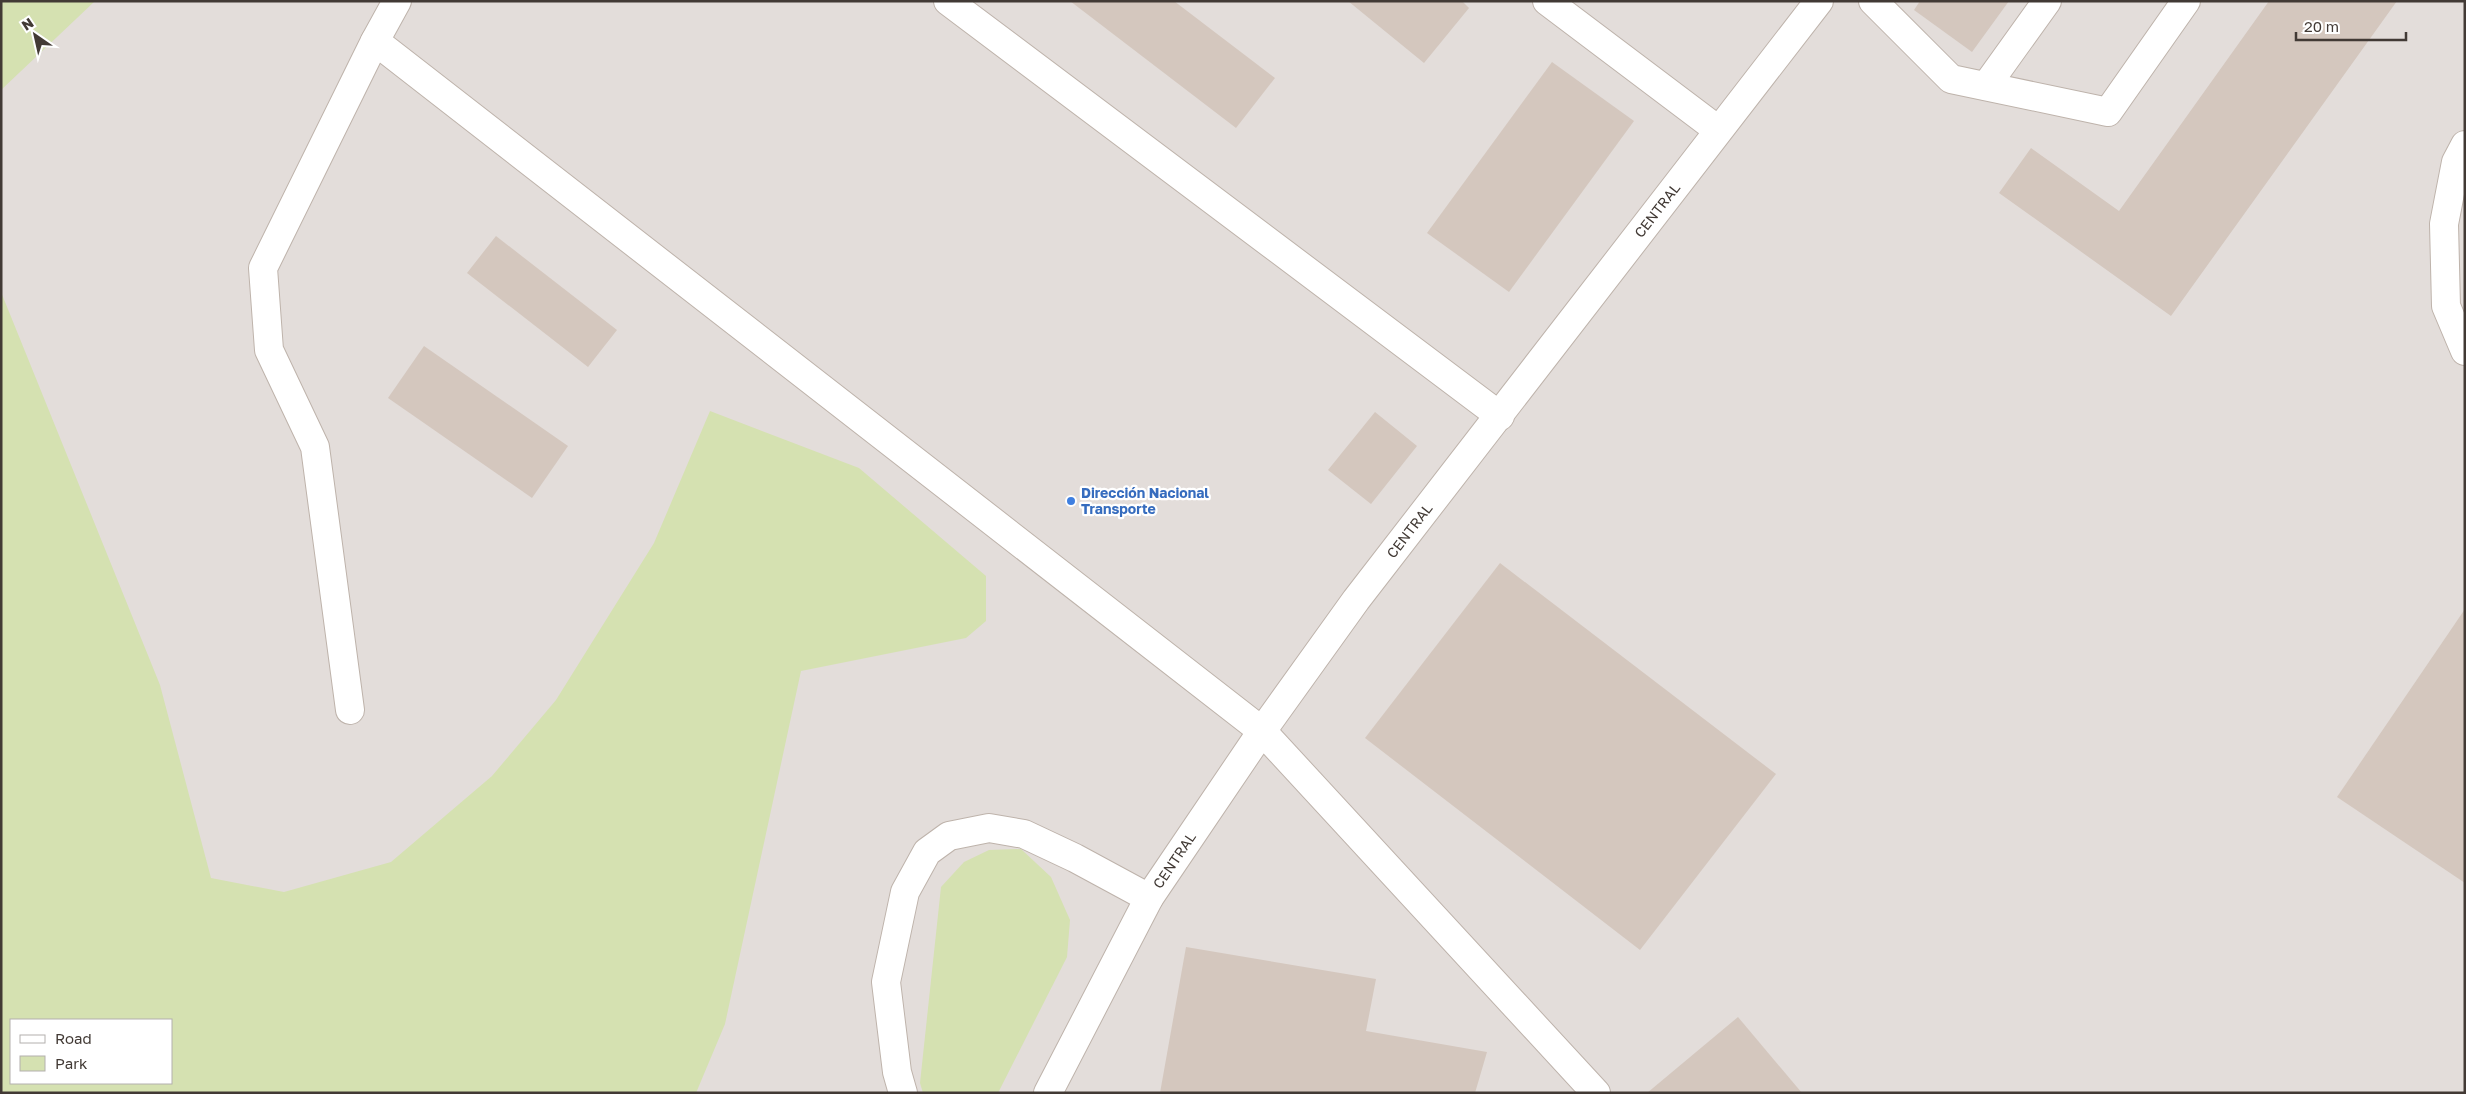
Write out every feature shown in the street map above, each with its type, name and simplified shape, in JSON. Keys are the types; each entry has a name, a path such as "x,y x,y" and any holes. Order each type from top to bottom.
{"street":[{"path":"350,710 315,447 269,350 263,268 374,41 397,1"},
{"path":"948,1 1500,416"},
{"path":"1547,1 1718,130"},
{"name":"CENTRAL","path":"1048,1093 1149,898 1262,731 1356,600 1819,1"},
{"path":"1873,1 1951,79 2108,112 2186,1"},
{"path":"1986,86 2047,1"},
{"path":"374,41 1262,731 1596,1093"},
{"path":"2465,145 2456,162 2444,224 2446,306 2465,351"},
{"path":"903,1093 897,1072 886,982 905,892 927,852 949,836 989,828 1024,834 1076,858 1149,898"}],"shaded area":[{"path":"1,1 2465,1 2465,1093 1,1093"}],"green space":[{"path":"1,1 95,1 1,90"},
{"path":"1,292 160,685 211,878 284,892 391,862 492,776 556,700 654,543 710,411 859,468 986,576 986,621 966,638 801,671 725,1024 696,1093 1,1093"},
{"path":"1021,849 1051,877 1070,920 1067,957 998,1093 923,1093 920,1083 941,887 964,862 989,850"}],"building":[{"path":"1070,1 1174,1 1275,78 1236,128"},
{"path":"1348,1 1462,1 1469,8 1424,63"},
{"path":"1920,1 2009,1 1972,52 1914,10"},
{"path":"2269,1 2397,1 2171,316 1999,193 2031,148 2119,211"},
{"path":"1552,62 1634,121 1509,292 1427,233"},
{"path":"496,236 617,330 588,367 467,273"},
{"path":"424,346 568,446 532,498 388,398"},
{"path":"1375,412 1417,446 1371,504 1328,470"},
{"path":"1500,563 1776,774 1640,950 1365,738"},
{"path":"2465,609 2465,883 2337,797"},
{"path":"1186,947 1376,979 1366,1031 1487,1052 1475,1093 1160,1093"},
{"path":"1738,1017 1802,1093 1647,1093"}],"place":[{"name":"Dirección Nacional Transporte","path":"1071,501"}]}
